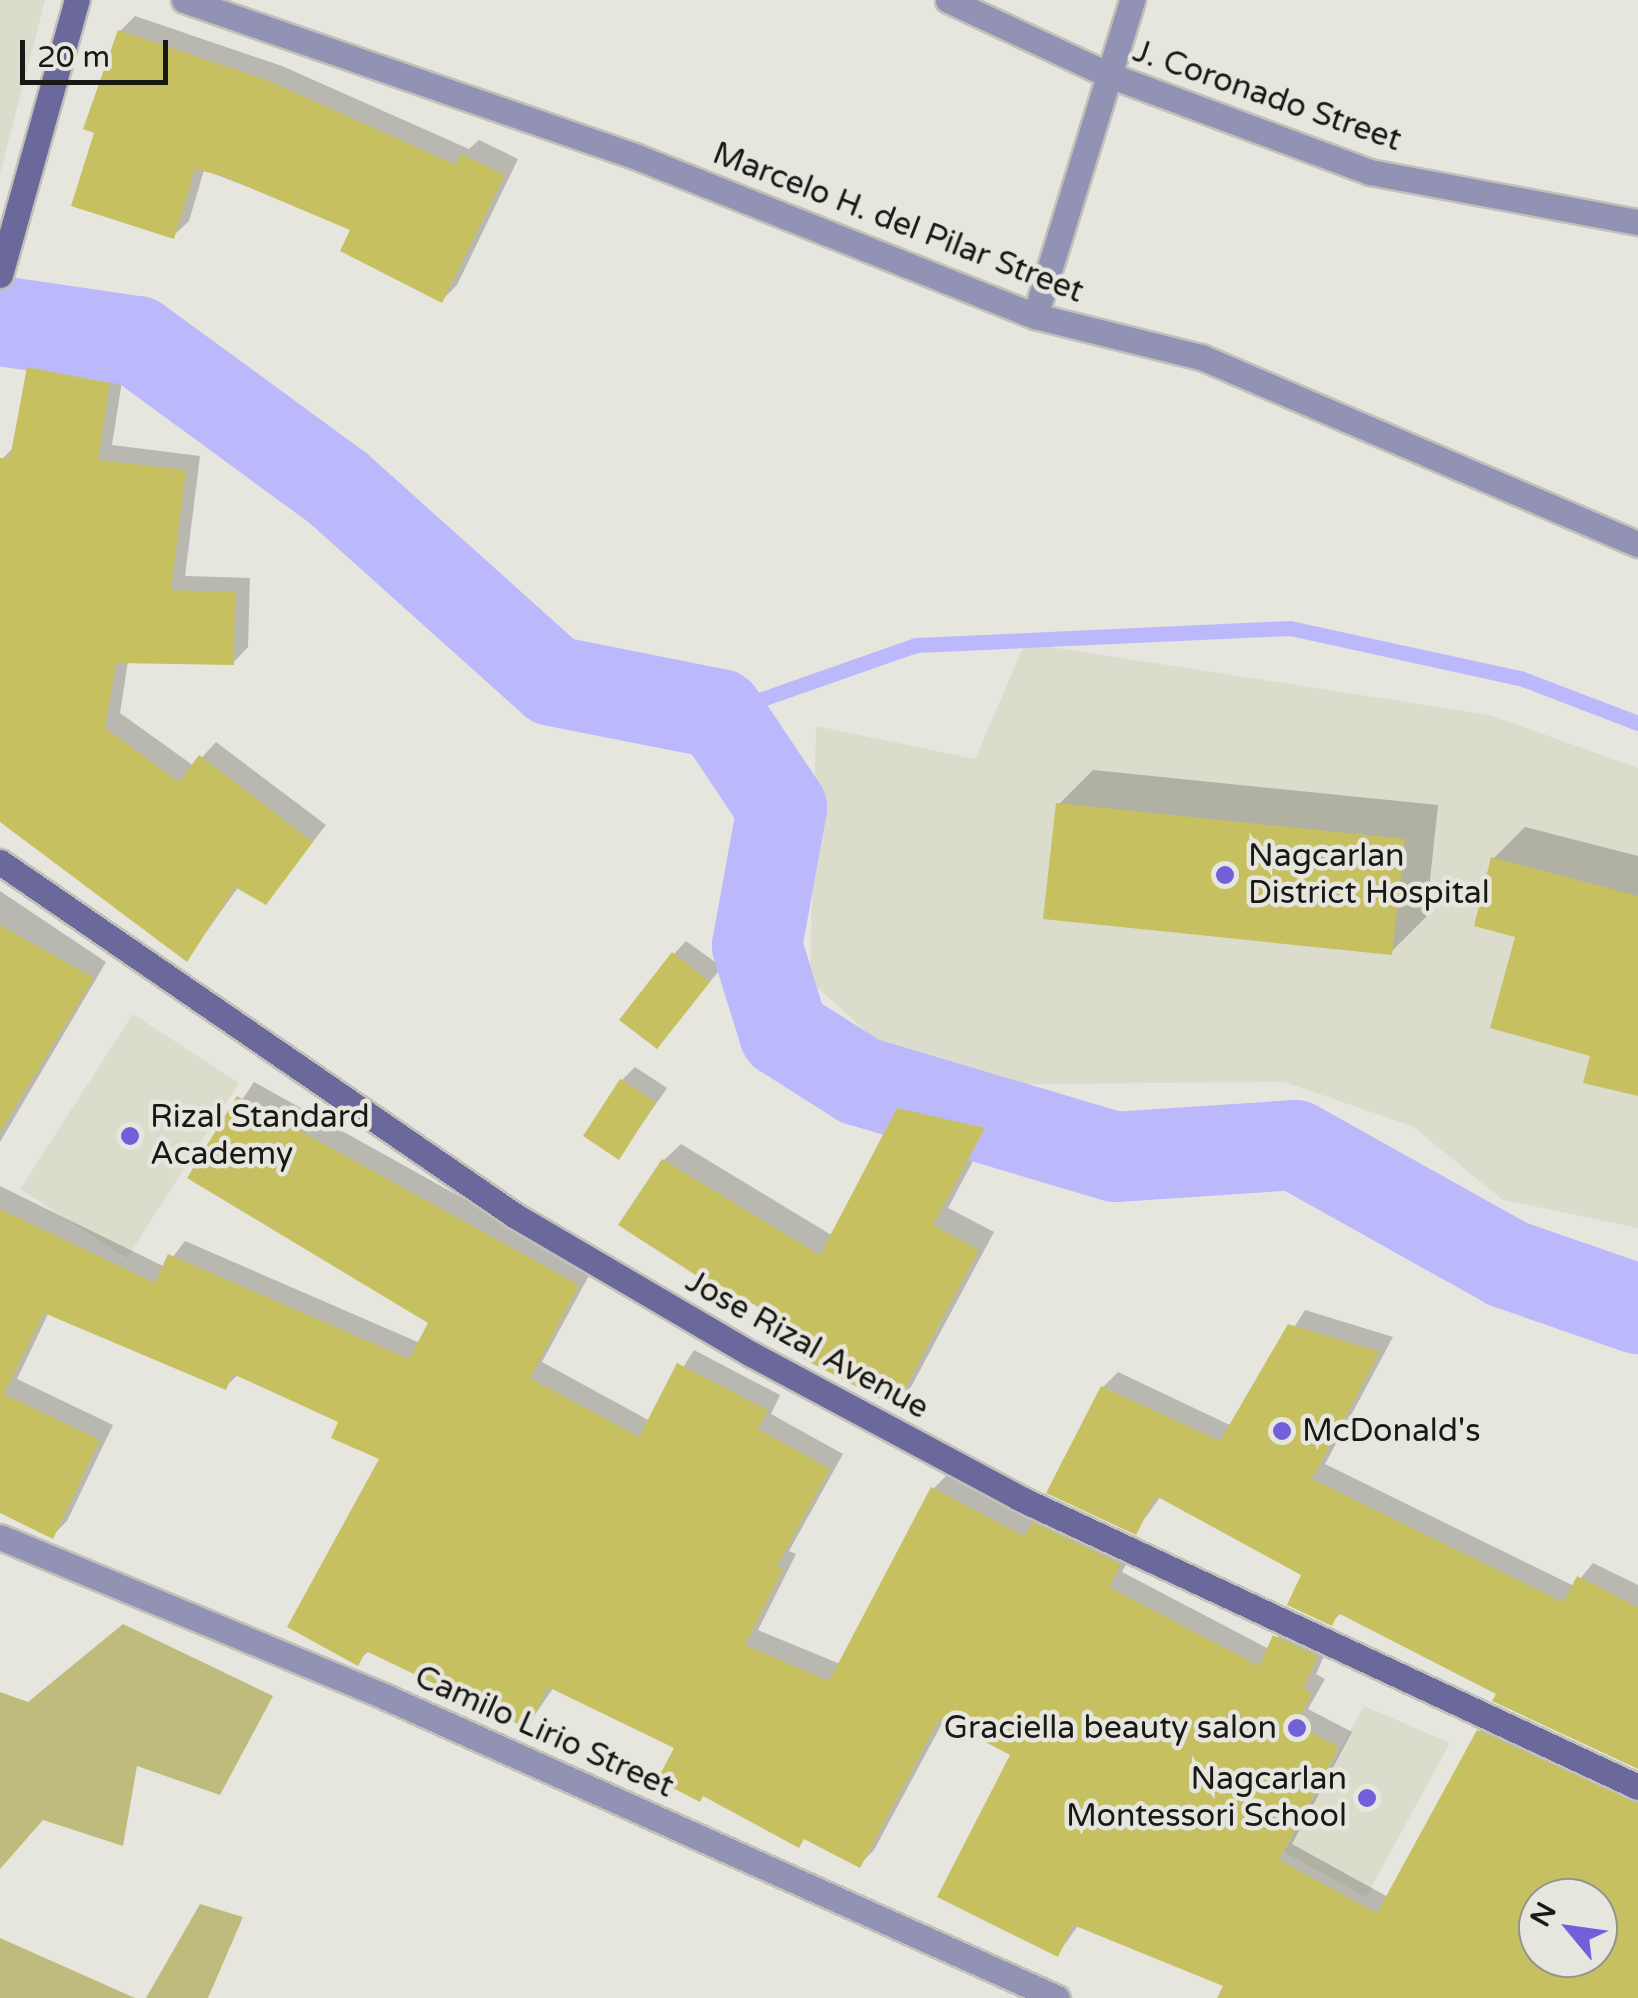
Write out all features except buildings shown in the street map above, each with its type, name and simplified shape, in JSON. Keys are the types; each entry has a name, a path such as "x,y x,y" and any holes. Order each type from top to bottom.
{"main road":[{"path":"0,275 77,0"},
{"name":"Jose Rizal Avenue","path":"0,862 514,1215 751,1354 1019,1498 1638,1786"}],"street":[{"name":"Marcelo H. del Pilar Street","path":"184,0 636,157 1035,316 1201,357 1638,544"},
{"name":"J. Coronado Street","path":"948,0 1109,75 1370,172 1638,222"},
{"path":"1035,316 1132,0"},
{"name":"Camilo Lirio Street","path":"0,1537 388,1698 1057,1998"}],"shaded area":[{"path":"0,0 45,0 0,174"},
{"name":"Nagcarlan District Hospital","path":"1025,643 1490,715 1638,768 1638,1228 1503,1200 1412,1126 1284,1082 926,1085 810,981 816,726 975,759"},
{"name":"Rizal Standard Academy","path":"133,1014 239,1083 127,1258 20,1189"},
{"path":"123,1624 273,1696 220,1795 137,1766 123,1846 43,1820 0,1869 0,1692 28,1702"},
{"name":"Nagcarlan Montessori School","path":"1364,1706 1450,1743 1366,1897 1284,1852"},
{"path":"200,1904 243,1917 208,1998 146,1998"},
{"path":"0,1938 135,1998 0,1998"}],"waterway":[{"path":"0,321 137,341 338,488 553,681 719,714 782,808 757,946 784,1033 860,1081 1115,1157 1295,1145 1508,1264 1638,1309"},
{"path":"719,714 916,645 1290,628 1520,678 1638,723"}],"place":[{"name":"Nagcarlan District Hospital","path":"1225,875"},
{"name":"Rizal Standard Academy","path":"130,1136"},
{"name":"McDonald's","path":"1282,1431"},
{"name":"Graciella beauty salon","path":"1297,1728"},
{"name":"Nagcarlan Montessori School","path":"1367,1798"}]}
